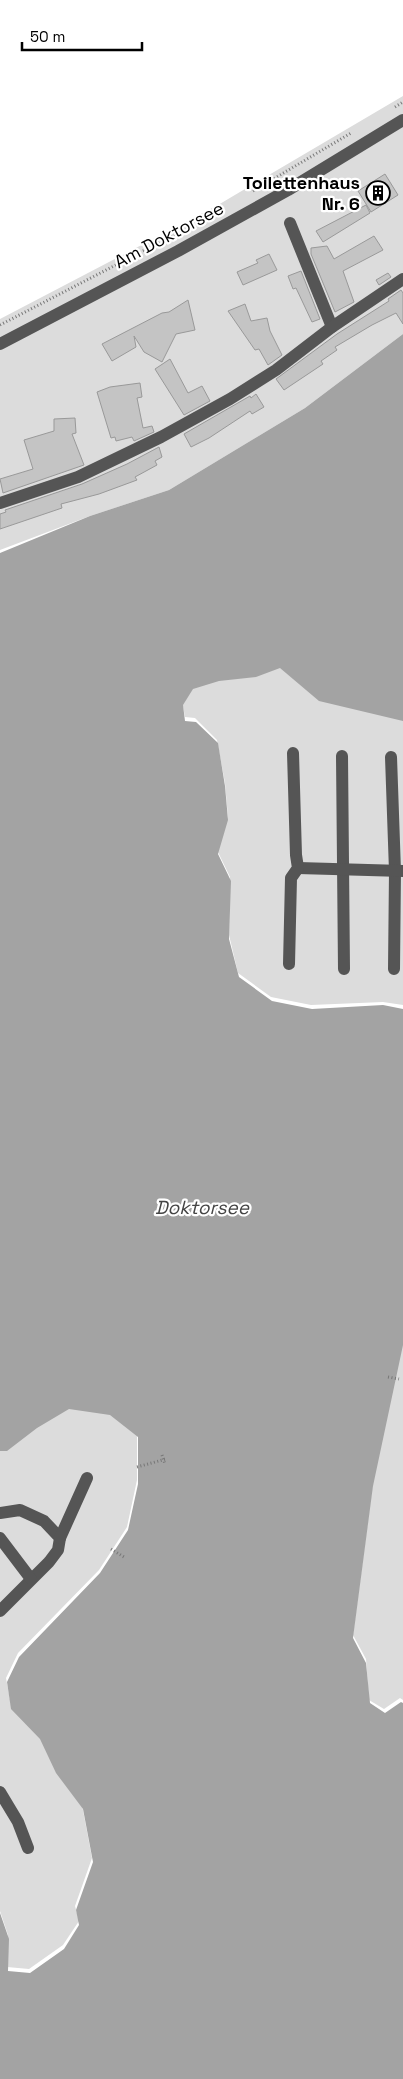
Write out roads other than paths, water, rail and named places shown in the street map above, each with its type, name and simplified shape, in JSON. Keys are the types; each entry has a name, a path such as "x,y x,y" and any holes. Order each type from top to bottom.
{"street":[{"name":"Am Doktorsee","path":"0,344 178,251 280,195 403,120"},
{"path":"290,223 332,327"},
{"path":"0,503 78,476 161,437 230,399 276,370 332,327 403,279"},
{"path":"289,964 291,878 298,868 293,753"},
{"path":"342,756 344,969"},
{"path":"391,757 399,871 394,969"},
{"path":"298,868 399,871"},
{"path":"0,1611 58,1550 60,1538 87,1478"},
{"path":"0,1513 20,1510 44,1520 60,1538"},
{"path":"0,1538 31,1579"},
{"path":"0,1792 18,1822 28,1848"}],"water":[{"name":"Doktorsee","path":"403,334 403,721 319,701 280,668 256,677 219,681 193,689 183,705 185,721 196,722 218,743 228,820 218,854 231,881 229,939 239,977 272,1001 312,1009 383,1005 403,1009 403,1345 373,1486 353,1638 366,1663 370,1703 385,1713 401,1702 403,1703 403,2079 0,2079 0,1913 9,1939 8,1971 30,1973 64,1949 79,1925 76,1910 93,1862 83,1809 56,1773 40,1739 11,1709 7,1682 19,1657 100,1573 128,1530 138,1484 138,1437 110,1415 69,1409 37,1428 7,1451 0,1451 0,553 90,516 169,490 305,408"}],"place":[{"name":"Toilettenhaus Nr. 6","path":"378,193"}]}
